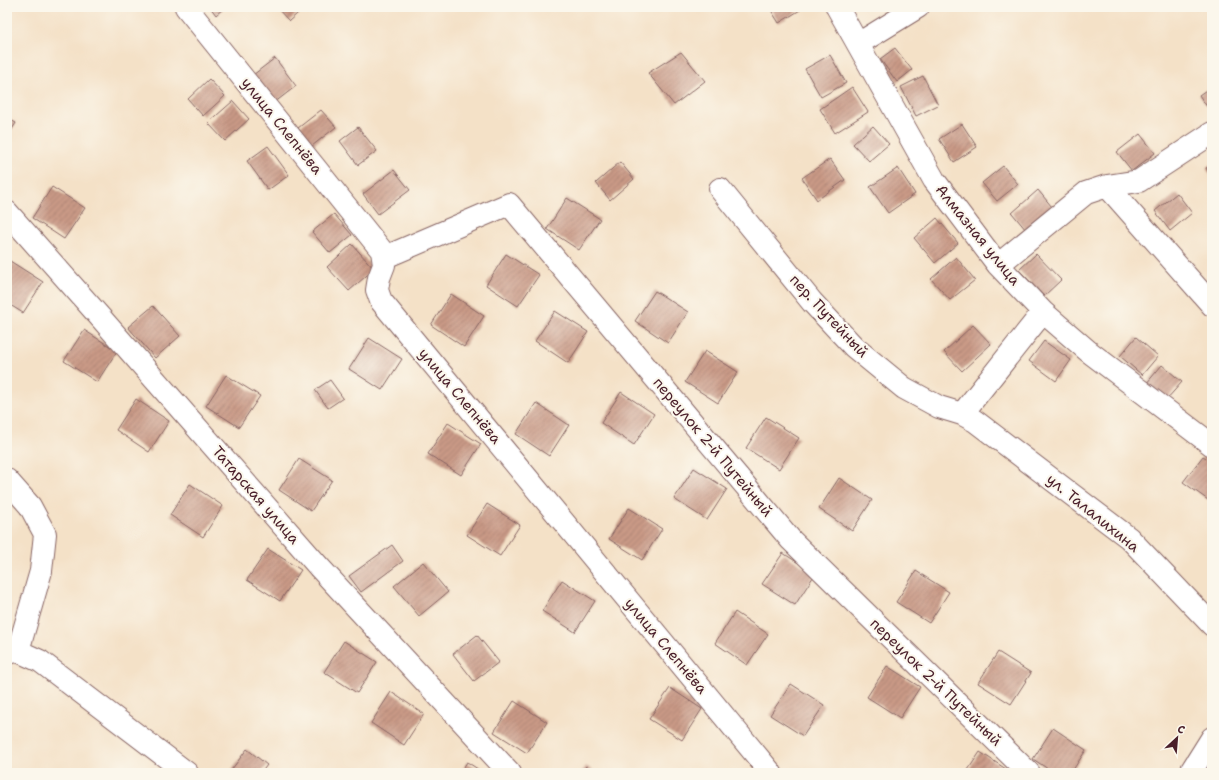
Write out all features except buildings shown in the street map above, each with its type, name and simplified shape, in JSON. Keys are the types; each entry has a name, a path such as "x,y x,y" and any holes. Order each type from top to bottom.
{"street":[{"name":"улица Слепнёва","path":"186,7 382,251 384,265 376,290 381,301 771,773"},
{"name":"Алмазная улица","path":"837,7 934,180 998,265 1043,312 1088,351 1212,445"},
{"path":"858,44 918,7"},
{"path":"998,265 1086,193 1107,186 1138,181 1212,133"},
{"path":"1107,186 1212,305"},
{"name":"пер. Путейный","path":"720,189 812,302 854,347 904,388 939,407 962,414"},
{"name":"переулок 2-й Путейный","path":"383,258 509,204 791,540 1029,773"},
{"name":"Татарская улица","path":"7,212 319,568 510,773"},
{"path":"962,414 1043,312"},
{"name":"ул. Талалихина","path":"962,414 975,421 1129,538 1212,625"},
{"path":"7,480 30,506 45,534 41,571 12,652 40,662 187,773"},
{"path":"1190,773 1210,744"}]}
